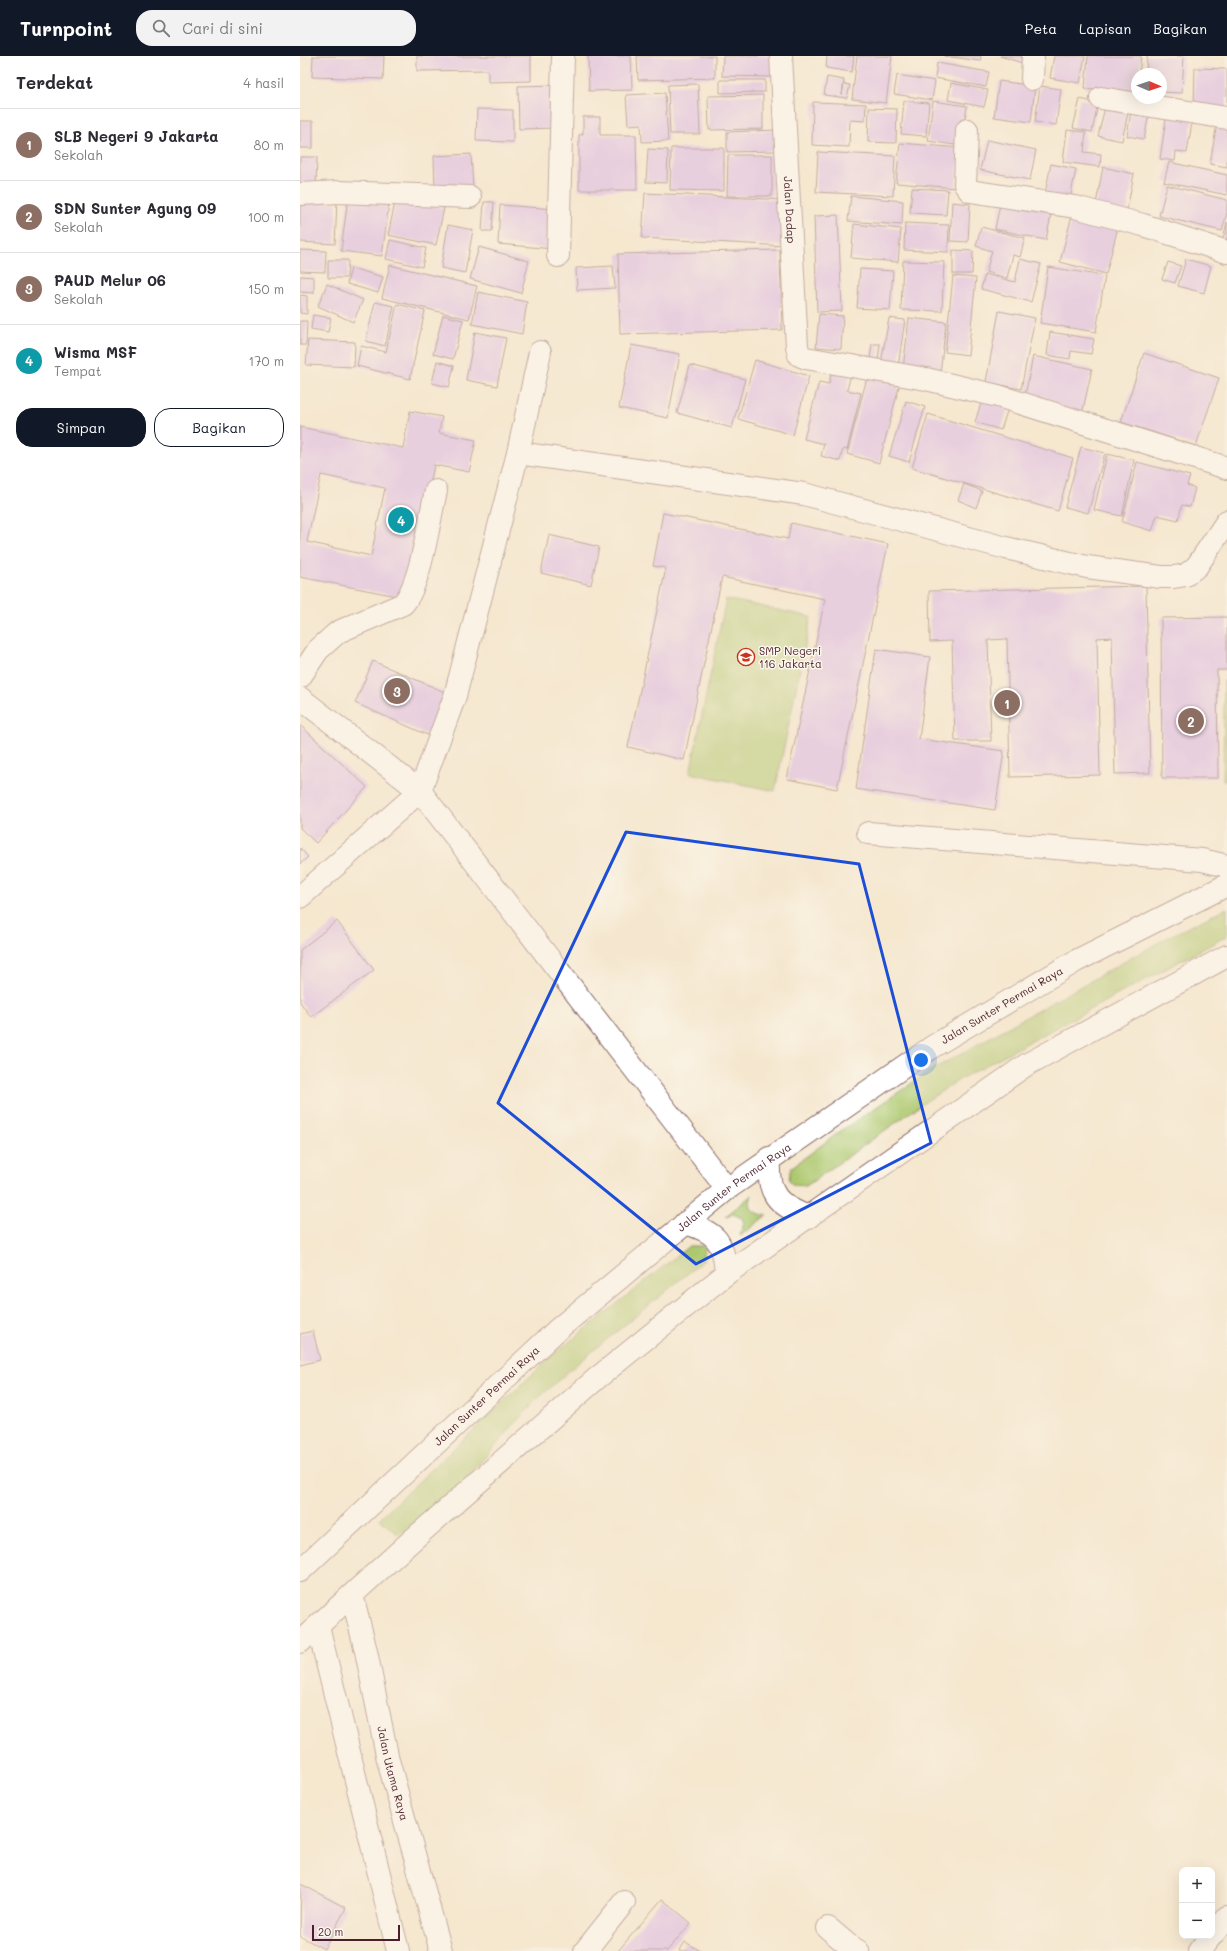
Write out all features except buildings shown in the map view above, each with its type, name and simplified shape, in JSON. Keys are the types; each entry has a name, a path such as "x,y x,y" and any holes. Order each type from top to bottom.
{"street":[{"path":"558,256 563,56"},
{"name":"Jalan Dadap","path":"781,56 797,346 799,355 806,358 926,379 998,396 1227,468"},
{"path":"1032,79 1033,56"},
{"path":"1101,98 1227,118"},
{"path":"967,130 965,185 970,191 1075,207 1143,225 1227,252"},
{"path":"300,194 339,192 470,197"},
{"path":"300,897 420,791 455,696 518,453 540,352"},
{"path":"518,453 804,494 1072,564 1161,577 1174,578 1186,574 1197,566 1227,521"},
{"path":"300,677 318,650 338,632 403,604 410,596 418,569 436,491"},
{"path":"300,698 420,791 728,1188"},
{"path":"868,833 1202,860 1227,866"},
{"name":"Jalan Sunter Permai Raya","path":"300,1571 557,1330 728,1188 769,1158 932,1047 1076,961 1227,885"},
{"path":"300,1642 596,1379 726,1274 1026,1065 1227,956"},
{"path":"769,1158 768,1179 775,1196 791,1210 809,1216"},
{"path":"685,1223 703,1228 716,1238 725,1254 726,1274"},
{"name":"Jalan Utama Raya","path":"352,1595 366,1651 388,1760 442,1951"},
{"path":"318,1626 398,1951"},
{"path":"585,1951 624,1902"},
{"path":"1215,1932 1227,1916"},
{"path":"828,1928 858,1951"},
{"path":"1199,1951 1209,1939"}],"highlighted area":[{"path":"626,832 859,864 931,1143 696,1264 498,1103"}],"green space":[{"path":"726,599 811,617 775,791 690,773"},
{"path":"1224,681 1227,681 1227,781 1223,781"},
{"path":"1227,908 1227,936 962,1078 928,1100 806,1186 793,1185 789,1180 792,1167 842,1130 930,1071 1170,936"},
{"path":"752,1195 750,1204 752,1210 767,1215 740,1236 744,1223 742,1218 733,1214 726,1216"},
{"path":"689,1246 702,1246 705,1248 704,1260 571,1369 534,1402 466,1479 399,1535 379,1519 553,1355"}],"place":[{"name":"Wisma MSF","path":"401,520"},
{"name":"SMP Negeri 116 Jakarta","path":"746,657"},
{"name":"PAUD Melur 06","path":"397,691"},
{"name":"SLB Negeri 9 Jakarta","path":"1007,703"},
{"name":"SDN Sunter Agung 09","path":"1191,721"}]}
